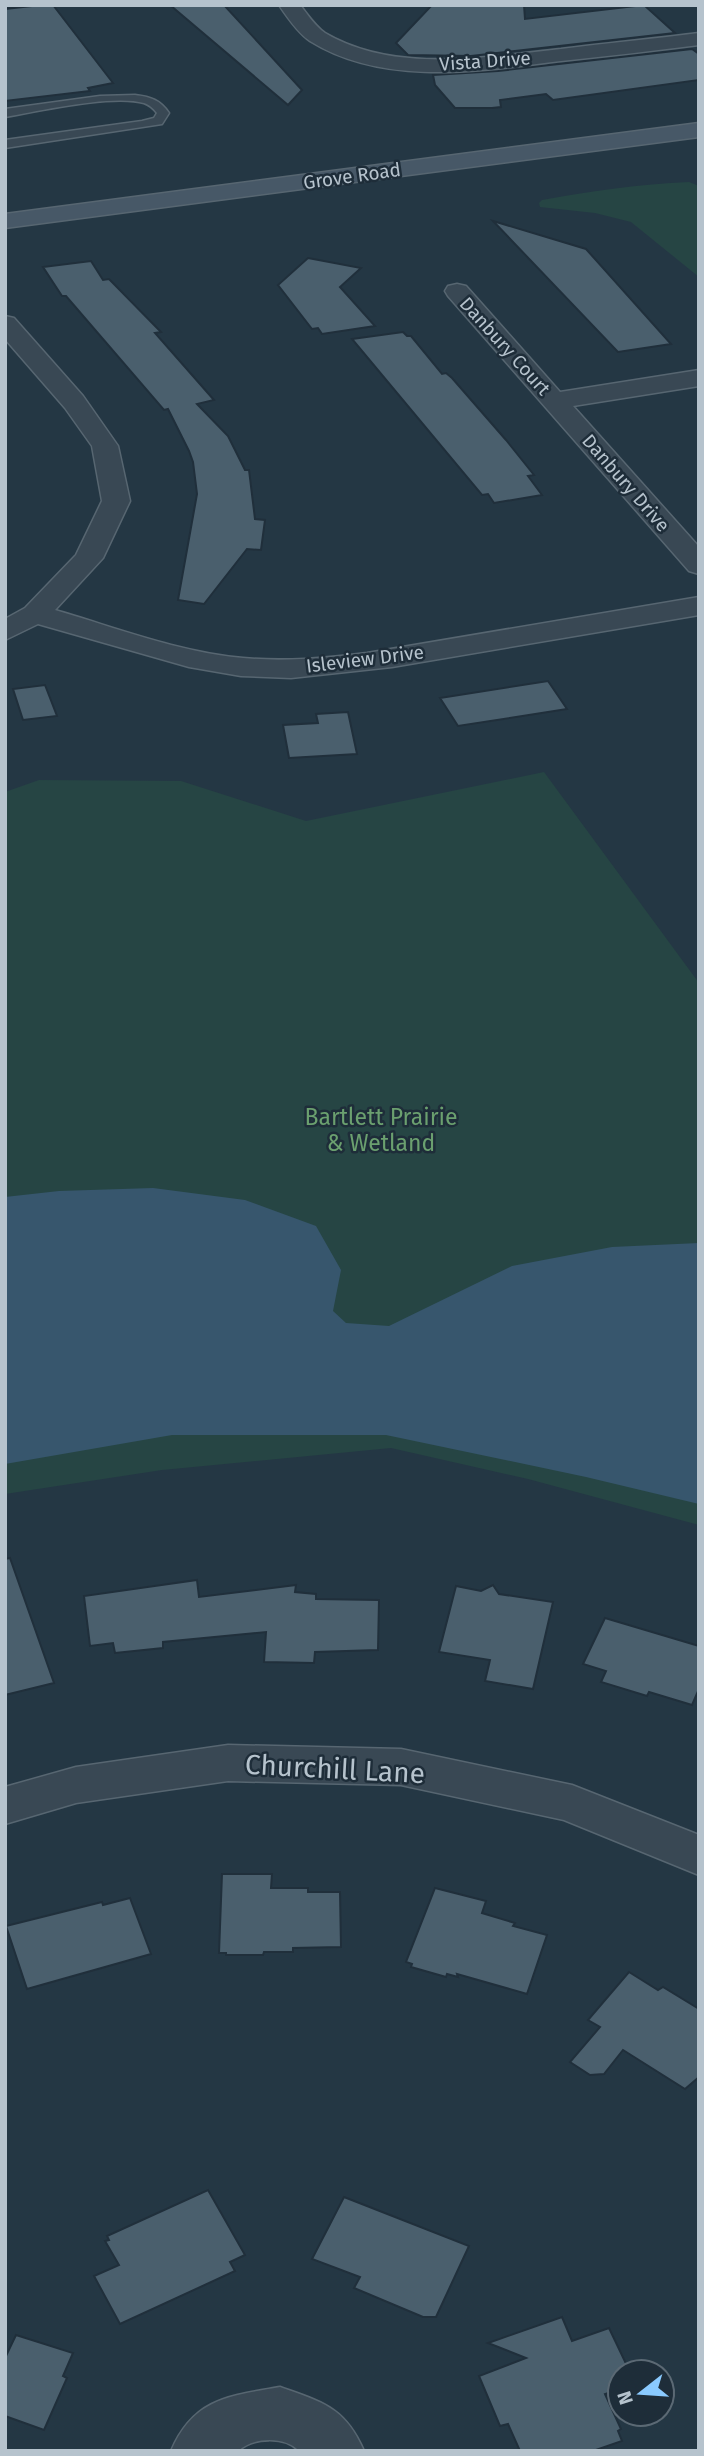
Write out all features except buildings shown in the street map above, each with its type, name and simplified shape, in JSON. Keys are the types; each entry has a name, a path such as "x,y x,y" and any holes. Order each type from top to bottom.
{"street":[{"name":"Vista Drive","path":"289,5 315,35 342,49 378,59 427,65 482,65 699,39"},
{"name":"Grove Road","path":"5,221 699,130"},
{"name":"Danbury Court","path":"457,291 554,401"},
{"path":"5,631 35,614 89,558 116,501 105,446 74,402 6,325"},
{"path":"554,401 699,378"},
{"name":"Danbury Drive","path":"554,401 699,565"},
{"name":"Isleview Drive","path":"35,614 203,661 242,667 290,668 353,664 612,623 699,606"},
{"name":"Churchill Lane","path":"5,1806 76,1784 228,1763 401,1767 572,1803 699,1856"},
{"path":"199,2451 229,2422 280,2413 311,2424 335,2451"}],"lane":[{"path":"5,113 124,98 145,99 158,105 163,113 159,121 143,125 5,144"}],"green space":[{"path":"689,182 699,186 699,277 631,222 595,213 540,207 539,203 542,200 597,191"},
{"name":"Bartlett Prairie & Wetland","path":"544,772 699,983 699,1525 528,1479 391,1448 162,1470 5,1494 5,792 39,780 181,781 306,821"}],"water":[{"path":"153,1188 245,1200 316,1226 341,1270 333,1311 346,1323 389,1326 512,1266 612,1247 699,1243 699,1504 386,1435 172,1435 5,1464 5,1197 59,1191"}]}
